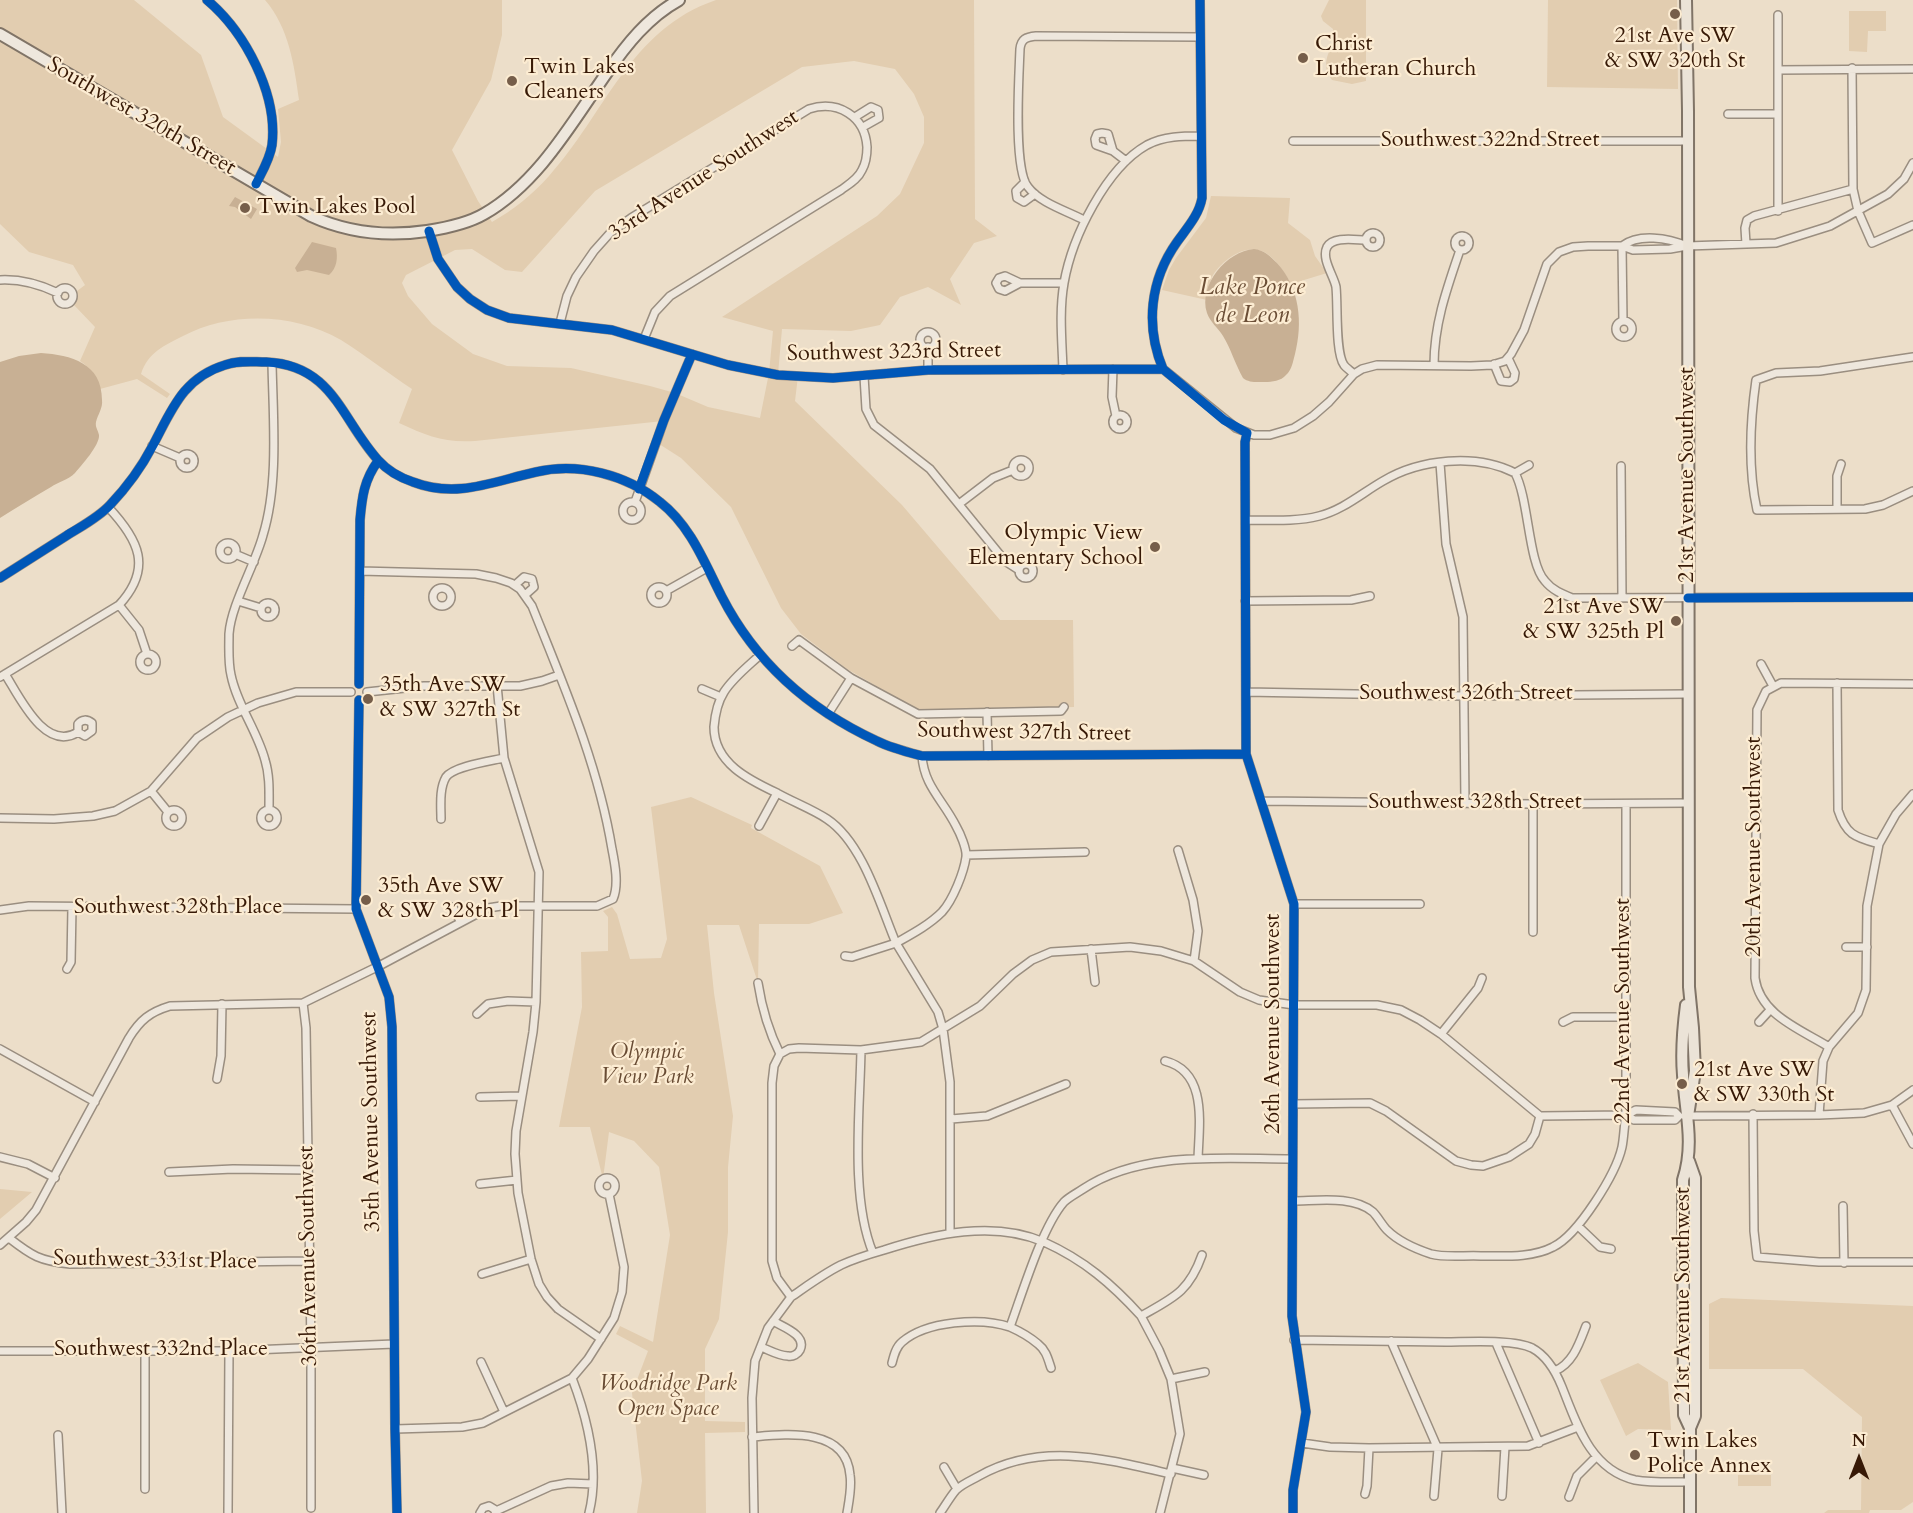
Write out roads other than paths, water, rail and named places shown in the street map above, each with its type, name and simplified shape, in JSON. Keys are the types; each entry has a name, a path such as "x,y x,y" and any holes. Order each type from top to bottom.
{"main road":[{"name":"Southwest 320th Street","path":"0,34 311,216 347,229 387,234 429,231 472,220 512,194 534,172 561,138 633,38 653,18 680,0"},
{"name":"21st Avenue Southwest","path":"1686,0 1689,987 1695,1071 1684,1116 1689,1161 1683,1180 1684,1415 1690,1428 1690,1513"}],"street":[{"path":"207,0 233,26 262,80 267,99 272,146 266,165 256,184"},
{"path":"1200,0 1201,204 1164,264 1154,296 1153,341 1163,369 1224,420 1246,433 1270,435 1299,425 1320,411 1354,374 1362,369 1377,365 1471,366 1494,364 1506,359 1524,330 1547,264 1560,252 1573,247 1622,246 1633,250 1776,243 1830,226 1888,194 1904,179 1913,163"},
{"path":"1778,15 1778,211"},
{"path":"1084,220 1035,194 1026,185 1019,157 1020,45 1024,39 1035,36 1200,37"},
{"path":"1852,68 1853,189 1858,211 1872,243 1913,225"},
{"path":"1778,70 1913,69"},
{"name":"33rd Avenue Southwest","path":"560,323 567,297 581,268 602,241 631,218 809,109 823,106 836,108 859,122 866,139 866,160 855,180 676,292 655,312 644,339"},
{"path":"1728,114 1778,114"},
{"path":"1063,370 1064,283 1084,220 1100,194 1126,161 1146,145 1164,138 1201,136"},
{"name":"Southwest 322nd Street","path":"1293,141 1687,141"},
{"path":"1113,151 1126,161"},
{"path":"1026,185 1016,191 1017,198 1024,201 1035,194"},
{"path":"1746,244 1747,220 1754,216 1853,189"},
{"name":"Southwest 323rd Street","path":"429,231 438,259 446,273 470,299 487,310 509,318 602,328 728,365 778,375 833,378 928,370 1163,369"},
{"path":"1354,374 1344,365 1340,356 1335,279 1326,252 1328,245 1340,240 1366,240"},
{"path":"1622,246 1623,321"},
{"path":"1434,365 1434,339 1438,318 1460,250"},
{"path":"0,280 11,280 58,292"},
{"path":"1020,283 1064,283"},
{"name":"Southwest 323rd Street","path":"928,347 928,370"},
{"path":"635,502 665,417 692,354"},
{"path":"1913,357 1820,371 1776,373 1756,380 1752,415 1753,494 1757,510 1865,509 1883,505 1913,491"},
{"path":"1494,364 1501,381 1510,382 1514,379 1515,373 1506,359"},
{"path":"0,578 108,507 134,475 152,447 176,401 189,385 206,373 225,365 244,361 292,366 309,374 334,397 378,461 370,472 362,494 359,684"},
{"path":"269,810 266,761 231,676 229,632 238,601 264,535 269,509 273,438 272,363"},
{"path":"1113,369 1112,398 1116,416"},
{"path":"864,376 866,409 874,425 926,465 1005,561 1019,570"},
{"name":"26th Avenue Southwest","path":"1246,433 1246,754 1263,801 1294,904 1292,1316 1306,1412 1293,1490 1293,1513"},
{"path":"152,447 180,458"},
{"name":"Southwest 327th Street","path":"378,461 395,474 415,483 435,488 457,490 483,487 540,471 563,468 604,474 639,489 659,501 688,532 739,628 759,656 796,692 828,714 879,743 922,756 1246,754"},
{"path":"1246,520 1299,519 1318,516 1353,501 1399,472 1421,465 1477,462 1493,464 1515,473 1521,487 1536,562 1543,580 1556,591 1572,598 1913,597"},
{"path":"1440,463 1446,544 1463,617 1465,802"},
{"path":"1837,509 1838,476 1841,464"},
{"path":"1515,473 1529,465"},
{"path":"1621,466 1622,597"},
{"path":"959,504 993,478 1013,470"},
{"path":"78,732 67,735 46,732 2,676 119,605 130,592 138,567 138,552 131,534 108,507"},
{"path":"235,554 254,562"},
{"path":"666,591 707,568"},
{"path":"0,1245 36,1210 129,1038 138,1023 147,1015 170,1006 303,1004 488,908 597,906 613,898 616,892 614,857 602,796 591,756 532,606 520,590 496,578 476,574 360,571"},
{"path":"442,573 442,588"},
{"path":"524,577 532,579 534,587 520,590 524,577"},
{"path":"1245,601 1351,600 1370,596"},
{"path":"238,601 261,608"},
{"path":"119,605 139,630 147,654"},
{"path":"792,646 799,640 851,678 918,714 1061,711 1064,707"},
{"path":"759,656 737,676 721,697 716,710 715,722 715,737 719,751 752,782 828,819 848,840 867,874 896,943 938,1012 943,1029 950,1082 951,1232"},
{"path":"1761,664 1773,686 1781,683 1913,684"},
{"path":"367,692 424,686 520,686 560,675"},
{"path":"828,714 851,678"},
{"path":"1837,683 1838,810 1843,826 1853,836 1879,844"},
{"path":"359,684 353,687 351,692 354,699 363,699 367,692"},
{"path":"359,684 364,686 367,692"},
{"path":"497,685 504,758 539,872 536,1002 516,1131 517,1180 531,1259 539,1284 547,1297 574,1322 602,1339"},
{"name":"20th Avenue Southwest","path":"1770,1010 1760,998 1755,978 1756,730 1757,710 1762,696 1773,686"},
{"path":"702,689 721,697"},
{"path":"0,818 54,819 93,816 115,811 151,791 197,738 228,717 258,703 296,692 351,692"},
{"name":"Southwest 326th Street","path":"1246,692 1463,696 1687,694"},
{"name":"35th Avenue Southwest","path":"358,700 356,909 389,997 392,1027 397,1513"},
{"path":"987,712 988,756"},
{"path":"845,956 852,957 896,943 924,927 944,910 956,888 966,855 957,827 923,772 922,756"},
{"path":"441,819 442,791 449,774 504,758"},
{"path":"151,791 168,812"},
{"path":"759,826 777,793"},
{"path":"1819,1115 1821,1074 1829,1047 1854,1020 1862,1005 1866,990 1867,906 1879,844 1896,814 1913,794"},
{"name":"Southwest 328th Street","path":"1263,801 1688,803"},
{"path":"1533,804 1533,932"},
{"name":"22nd Avenue Southwest","path":"1293,1200 1340,1201 1357,1204 1372,1212 1388,1231 1407,1244 1433,1255 1535,1254 1561,1242 1578,1226 1611,1173 1621,1149 1626,1115 1626,804"},
{"path":"1178,850 1193,900 1198,931 1194,960"},
{"path":"966,855 1085,852"},
{"path":"1294,904 1420,904"},
{"name":"Southwest 328th Place","path":"0,910 15,907 356,909"},
{"path":"67,969 71,962 72,907"},
{"path":"453,907 460,921"},
{"path":"791,1297 777,1278 772,1261 772,1083 774,1066 780,1054 789,1048 861,1050 921,1042 980,1006 1013,974 1032,960 1051,952 1130,947 1161,951 1194,960 1240,992 1259,1000 1294,1005 1377,1005 1401,1010 1442,1034 1540,1116 1626,1115 1634,1120 1675,1120 1684,1116 1864,1113 1892,1105 1913,1090"},
{"path":"1846,947 1867,947"},
{"path":"1090,949 1095,981"},
{"path":"1442,1034 1478,988 1482,978"},
{"path":"758,983 763,1014 780,1054"},
{"path":"477,1014 488,1004 508,1001 536,1002"},
{"path":"217,1079 221,1056 222,1004"},
{"name":"36th Avenue Southwest","path":"303,1004 306,1028 311,1508"},
{"path":"1759,1022 1770,1010 1829,1047"},
{"path":"1563,1022 1573,1017 1625,1017"},
{"path":"0,1049 95,1102"},
{"path":"861,1050 859,1179 866,1235 873,1253"},
{"path":"1165,1061 1184,1069 1194,1082 1198,1100 1198,1159"},
{"path":"951,1119 987,1116 1066,1084"},
{"path":"480,1097 521,1096"},
{"path":"1293,1104 1370,1103 1386,1111 1456,1161 1483,1166 1509,1157 1529,1143 1535,1134 1540,1116"},
{"path":"1892,1105 1913,1144"},
{"path":"1753,1114 1754,1218 1757,1257 1785,1261 1845,1263 1913,1262"},
{"path":"0,1157 28,1164 55,1178"},
{"path":"1010,1327 1054,1217 1065,1201 1109,1174 1142,1165 1198,1159 1292,1159"},
{"path":"169,1172 233,1169 308,1170"},
{"path":"480,1184 517,1180"},
{"path":"395,1429 462,1427 483,1423 572,1378 602,1339 614,1318 622,1292 624,1267 609,1194"},
{"path":"1843,1206 1845,1263"},
{"path":"1578,1226 1600,1247 1611,1249"},
{"path":"754,1513 752,1398 755,1361 768,1328 791,1297 843,1264 914,1240 951,1232 996,1232 1043,1241 1085,1264 1116,1288 1141,1316 1171,1379 1180,1434 1160,1513"},
{"name":"Southwest 331st Place","path":"9,1238 39,1259 70,1264 308,1261"},
{"path":"1141,1316 1178,1294 1196,1273 1202,1255"},
{"path":"482,1274 531,1259"},
{"path":"761,1347 788,1356 795,1355 800,1350 799,1336 774,1321"},
{"path":"892,1363 895,1351 902,1342 932,1327 976,1321 1010,1327 1039,1344 1047,1353 1051,1368"},
{"path":"1555,1371 1576,1352 1586,1326"},
{"path":"1294,1340 1521,1344 1542,1355 1555,1371 1578,1427 1596,1457 1606,1467 1624,1476 1646,1481 1690,1482"},
{"path":"1391,1341 1438,1449 1434,1496"},
{"path":"1496,1343 1539,1443"},
{"name":"Southwest 332nd Place","path":"0,1351 229,1351 394,1344"},
{"path":"145,1351 145,1489"},
{"path":"228,1512 229,1351"},
{"path":"481,1362 504,1412"},
{"path":"1171,1379 1205,1372"},
{"path":"572,1378 583,1408 590,1441 592,1484 589,1513"},
{"path":"1302,1443 1330,1447 1438,1449 1528,1446 1578,1427"},
{"path":"58,1434 62,1513"},
{"path":"752,1437 789,1434 817,1437 833,1444 847,1460 850,1476 847,1513"},
{"path":"1502,1496 1505,1447"},
{"path":"1365,1494 1369,1448"},
{"path":"940,1513 957,1489 985,1473 1016,1460 1047,1455 1081,1456 1204,1475"},
{"path":"1569,1497 1577,1476 1596,1457"},
{"path":"944,1467 957,1489"},
{"path":"480,1513 486,1507 491,1507 496,1512 551,1486 568,1483 592,1484"}],"water":[{"name":"Twin Lakes Pool","path":"235,197 257,209 251,219 235,207 229,206"},
{"path":"312,242 336,248 336,263 329,275 307,270 297,272 295,268"},
{"name":"Lake Ponce de Leon","path":"1254,249 1269,256 1285,273 1291,283 1298,306 1299,330 1292,365 1290,371 1279,380 1253,382 1243,378 1226,341 1207,313 1205,302 1207,291 1217,271 1234,256"},
{"path":"41,353 63,356 83,363 97,377 101,387 102,403 96,424 99,439 90,455 72,475 0,518 0,362"}],"place":[{"name":"21st Ave SW & SW 320th St","path":"1675,14"},
{"name":"Christ Lutheran Church","path":"1303,58"},
{"name":"Twin Lakes Cleaners","path":"512,81"},
{"name":"Twin Lakes Pool","path":"245,208"},
{"name":"Olympic View Elementary School","path":"1155,547"},
{"name":"21st Ave SW & SW 325th Pl","path":"1676,621"},
{"name":"35th Ave SW & SW 327th St","path":"368,699"},
{"name":"35th Ave SW & SW 328th Pl","path":"366,900"},
{"name":"21st Ave SW & SW 330th St","path":"1682,1084"},
{"name":"Twin Lakes Police Annex","path":"1635,1455"}],"park label":[{"name":"Olympic View Park","path":"647,1066"},
{"name":"Woodridge Park Open Space","path":"668,1398"}]}
